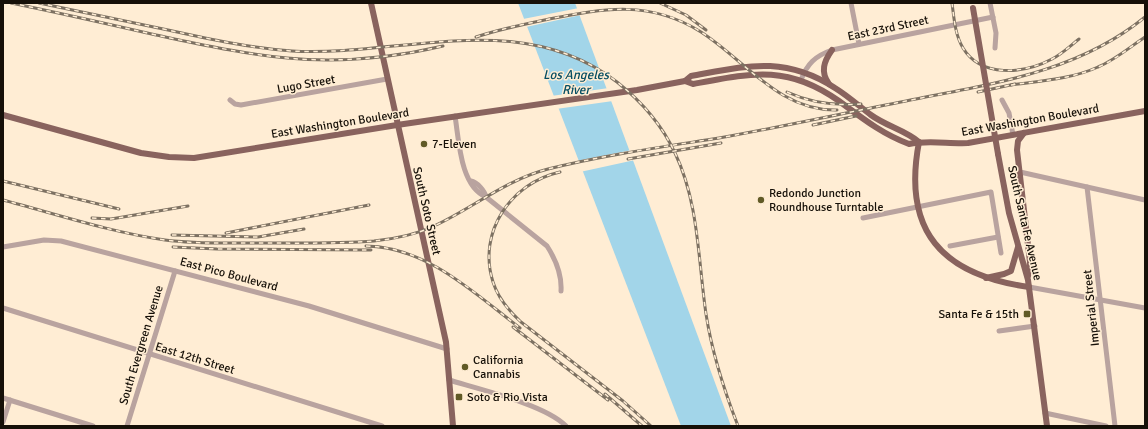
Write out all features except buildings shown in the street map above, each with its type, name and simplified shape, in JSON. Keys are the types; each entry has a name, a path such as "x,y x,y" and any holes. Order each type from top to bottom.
{"main road":[{"name":"South Soto Street","path":"371,3 447,349 454,426"},
{"name":"South Santa Fe Avenue","path":"972,6 1009,213 1028,278 1046,426"},
{"path":"830,85 825,77 823,68 825,61 832,50"},
{"name":"East Washington Boulevard","path":"3,115 141,153 177,158 214,156 397,125 619,93 685,81 691,76 756,65 783,67 804,73 830,85 873,116 911,135 919,142"},
{"name":"East Washington Boulevard","path":"685,81 693,84 755,73 781,75 801,80 825,92 869,124 895,139 909,144 919,142 950,144 1013,135 1145,111"},
{"path":"1024,133 1017,146 1030,262 1028,278"},
{"path":"919,142 915,185 917,207 926,230 941,250 959,265 984,278 1029,287"},
{"path":"984,278 1011,271 1018,245"}],"street":[{"path":"851,3 859,44"},
{"path":"990,3 996,33 995,48"},
{"name":"East 23rd Street","path":"801,80 810,62 818,56 832,50 992,17"},
{"name":"Lugo Street","path":"230,100 235,104 241,105 387,79"},
{"path":"1002,100 1009,113 1013,135"},
{"path":"455,116 462,161 471,181 474,181 485,192 486,197 547,246 561,279 561,291"},
{"path":"1020,172 1145,200"},
{"name":"Imperial Street","path":"1087,187 1115,426"},
{"path":"862,218 986,192 992,193 1001,253"},
{"path":"950,246 998,237"},
{"name":"East Pico Boulevard","path":"3,247 52,240 309,306 447,349"},
{"name":"South Evergreen Avenue","path":"127,426 175,271"},
{"path":"1029,287 1145,308"},
{"name":"East 12th Street","path":"3,308 382,426"},
{"path":"999,331 1035,326"},
{"path":"449,380 537,408 555,416 566,426"},
{"path":"3,398 93,426"},
{"path":"3,422 10,400"},
{"path":"1045,414 1106,426"}],"water":[{"name":"Los Angeles River","path":"518,3 575,3 731,426 681,426"}],"pier":[{"path":"579,8 581,15 526,27 523,19"},
{"path":"609,88 613,101 556,109 551,96"},
{"path":"632,150 635,160 580,172 576,161"}],"railway":[{"path":"11,3 205,45 254,54 287,58 346,60 404,54 443,46"},
{"path":"39,3 199,37 261,48 292,51 334,51 459,41 500,41 540,46 579,59 617,82 634,97 657,123 675,153 683,172 693,212 706,314 715,357 723,385 738,426"},
{"path":"660,3 686,15 706,30"},
{"path":"952,3 954,20 960,43 963,48 971,58 992,69 1016,70 1041,64 1059,55 1079,39"},
{"path":"476,37 549,19 589,12 627,9 645,11 664,15 701,32 780,93 798,102 816,108 837,110"},
{"path":"3,200 104,228 165,240 210,243 314,243 359,242 389,239 432,227 447,220 503,187 517,180 548,169 612,155 766,129 969,89 1032,74 1062,64 1091,51 1119,36 1145,17"},
{"path":"1011,85 1056,79 1088,71 1110,61 1145,37"},
{"path":"978,92 1015,84"},
{"path":"787,92 805,99 823,103 842,105 861,104"},
{"path":"813,125 856,116"},
{"path":"628,159 721,143"},
{"path":"560,172 542,178 527,187 513,198 502,212 494,228 490,245 489,263 493,282 504,304 521,322 623,401 651,426"},
{"path":"3,181 119,209"},
{"path":"226,233 369,205"},
{"path":"92,218 111,219 188,206"},
{"path":"172,235 258,237 304,229"},
{"path":"366,246 388,248 409,254 429,263 449,274 520,328"},
{"path":"173,247 217,249 371,250"},
{"path":"513,327 608,400"},
{"path":"605,394 642,426"}],"place":[{"name":"7-Eleven","path":"424,144"},
{"name":"Redondo Junction Roundhouse Turntable","path":"761,200"},
{"name":"Santa Fe & 15th","path":"1027,314"},
{"name":"California Cannabis","path":"465,367"},
{"name":"Soto & Rio Vista","path":"459,397"}]}
